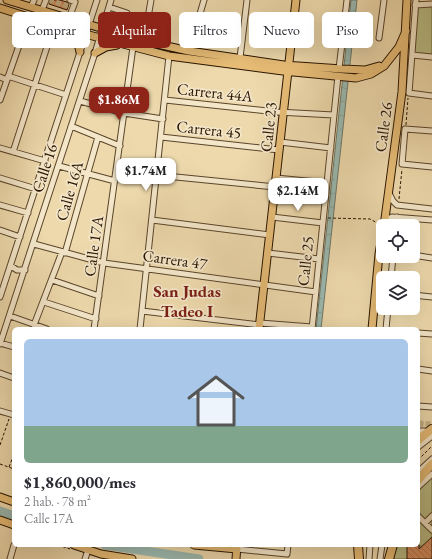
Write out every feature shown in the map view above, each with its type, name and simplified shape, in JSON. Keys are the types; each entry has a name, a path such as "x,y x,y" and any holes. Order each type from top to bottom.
{"highway":[{"path":"420,437 429,430"},
{"path":"420,477 432,464"},
{"path":"358,547 359,559"},
{"path":"388,559 392,547"}],"main road":[{"path":"7,0 32,4 49,12"},
{"name":"Calle 23","path":"259,326 296,0"},
{"path":"137,48 169,56 340,73 371,74 384,66 399,47 406,31 407,0"},
{"path":"0,9 12,12"},
{"name":"Calle 26","path":"385,219 402,92 406,31"},
{"path":"171,47 240,58 288,68"},
{"path":"79,48 80,52"},
{"path":"95,53 105,48"},
{"path":"372,327 378,263"},
{"path":"0,497 12,501"},
{"path":"0,520 12,524"},
{"path":"80,547 101,554 132,559"},
{"path":"206,547 236,552"},
{"path":"388,559 389,547"}],"street":[{"path":"42,10 48,0"},
{"path":"70,0 75,2 70,7 70,12"},
{"name":"Calle 16","path":"90,21 97,0"},
{"name":"Calle 16","path":"107,12 111,0"},
{"path":"149,12 151,0"},
{"path":"189,51 204,0"},
{"path":"240,58 246,0"},
{"name":"Calle 25","path":"312,327 347,0"},
{"path":"379,38 384,0"},
{"path":"416,2 432,4"},
{"name":"Calle 26","path":"409,94 416,2"},
{"path":"109,7 124,12"},
{"name":"Calle 16","path":"0,343 34,244 98,45"},
{"path":"0,100 18,48"},
{"path":"13,152 47,48"},
{"name":"Calle 16","path":"0,298 81,48"},
{"name":"Calle 17A","path":"94,327 133,48"},
{"path":"412,55 432,57"},
{"path":"140,327 169,56"},
{"path":"0,77 35,85 66,96"},
{"path":"409,94 432,96"},
{"name":"Carrera 44A","path":"165,100 284,112 334,115"},
{"name":"Carrera 45","path":"80,101 124,114 162,119"},
{"path":"71,126 120,146"},
{"path":"406,129 432,131"},
{"name":"Calle 26","path":"402,164 406,129"},
{"name":"Calle 16A","path":"34,325 64,252 98,137"},
{"name":"Carrera 45","path":"161,137 280,146 331,148"},
{"path":"0,148 45,161"},
{"path":"402,164 432,167"},
{"path":"59,166 115,181"},
{"path":"156,174 275,186"},
{"path":"0,178 36,189"},
{"path":"276,178 327,183"},
{"path":"388,192 392,201 397,205 432,209"},
{"path":"0,205 28,213"},
{"path":"272,217 324,220"},
{"path":"388,219 397,217 432,220"},
{"path":"152,220 270,235"},
{"path":"0,230 20,237"},
{"name":"Carrera 47","path":"34,244 104,263 316,292"},
{"path":"268,253 319,259"},
{"path":"420,256 432,258"},
{"path":"11,266 17,270 25,270"},
{"path":"9,272 16,272 23,276"},
{"path":"52,280 99,296"},
{"path":"420,296 432,297"},
{"path":"44,302 96,319"},
{"path":"142,311 259,326 286,327"},
{"path":"386,327 387,315"},
{"path":"10,316 40,327"},
{"path":"420,333 432,334"},
{"path":"0,343 12,346"},
{"path":"420,369 432,371"},
{"path":"0,373 12,377"},
{"path":"420,406 432,407"},
{"path":"0,411 12,415"},
{"path":"429,430 432,425"},
{"path":"420,445 432,436"},
{"path":"420,470 432,459"},
{"path":"420,485 432,474"},
{"path":"425,523 432,516"},
{"path":"420,518 432,530"},
{"path":"10,559 13,547"},
{"path":"236,552 287,554 288,547"},
{"path":"369,559 370,547"},
{"path":"380,559 382,547"},
{"path":"85,559 88,550"}],"path":[{"path":"406,129 409,94"},
{"path":"399,200 402,164"},
{"path":"324,220 336,218 370,219 376,222"},
{"path":"0,444 12,415"},
{"path":"420,458 432,446"},
{"path":"9,468 12,460"},
{"path":"0,464 12,469"}],"green space":[{"path":"432,4 432,57 412,55 415,5"},
{"path":"432,474 432,559 389,559 392,547 420,547 420,485"}],"water":[{"path":"351,0 357,0 356,12 350,12"},
{"path":"346,48 352,48 321,327 316,327"}],"building":[{"path":"50,0 67,2 69,4 67,10 49,4"},
{"path":"432,537 432,559 407,559 407,547 419,547 419,549"}],"waterway":[{"path":"0,511 12,515"},
{"path":"118,547 199,559"}],"tunnel":[{"path":"49,0 68,6"},
{"path":"420,423 432,424"}],"district":[{"name":"San Judas Tadeo I","path":"187,301"}]}
